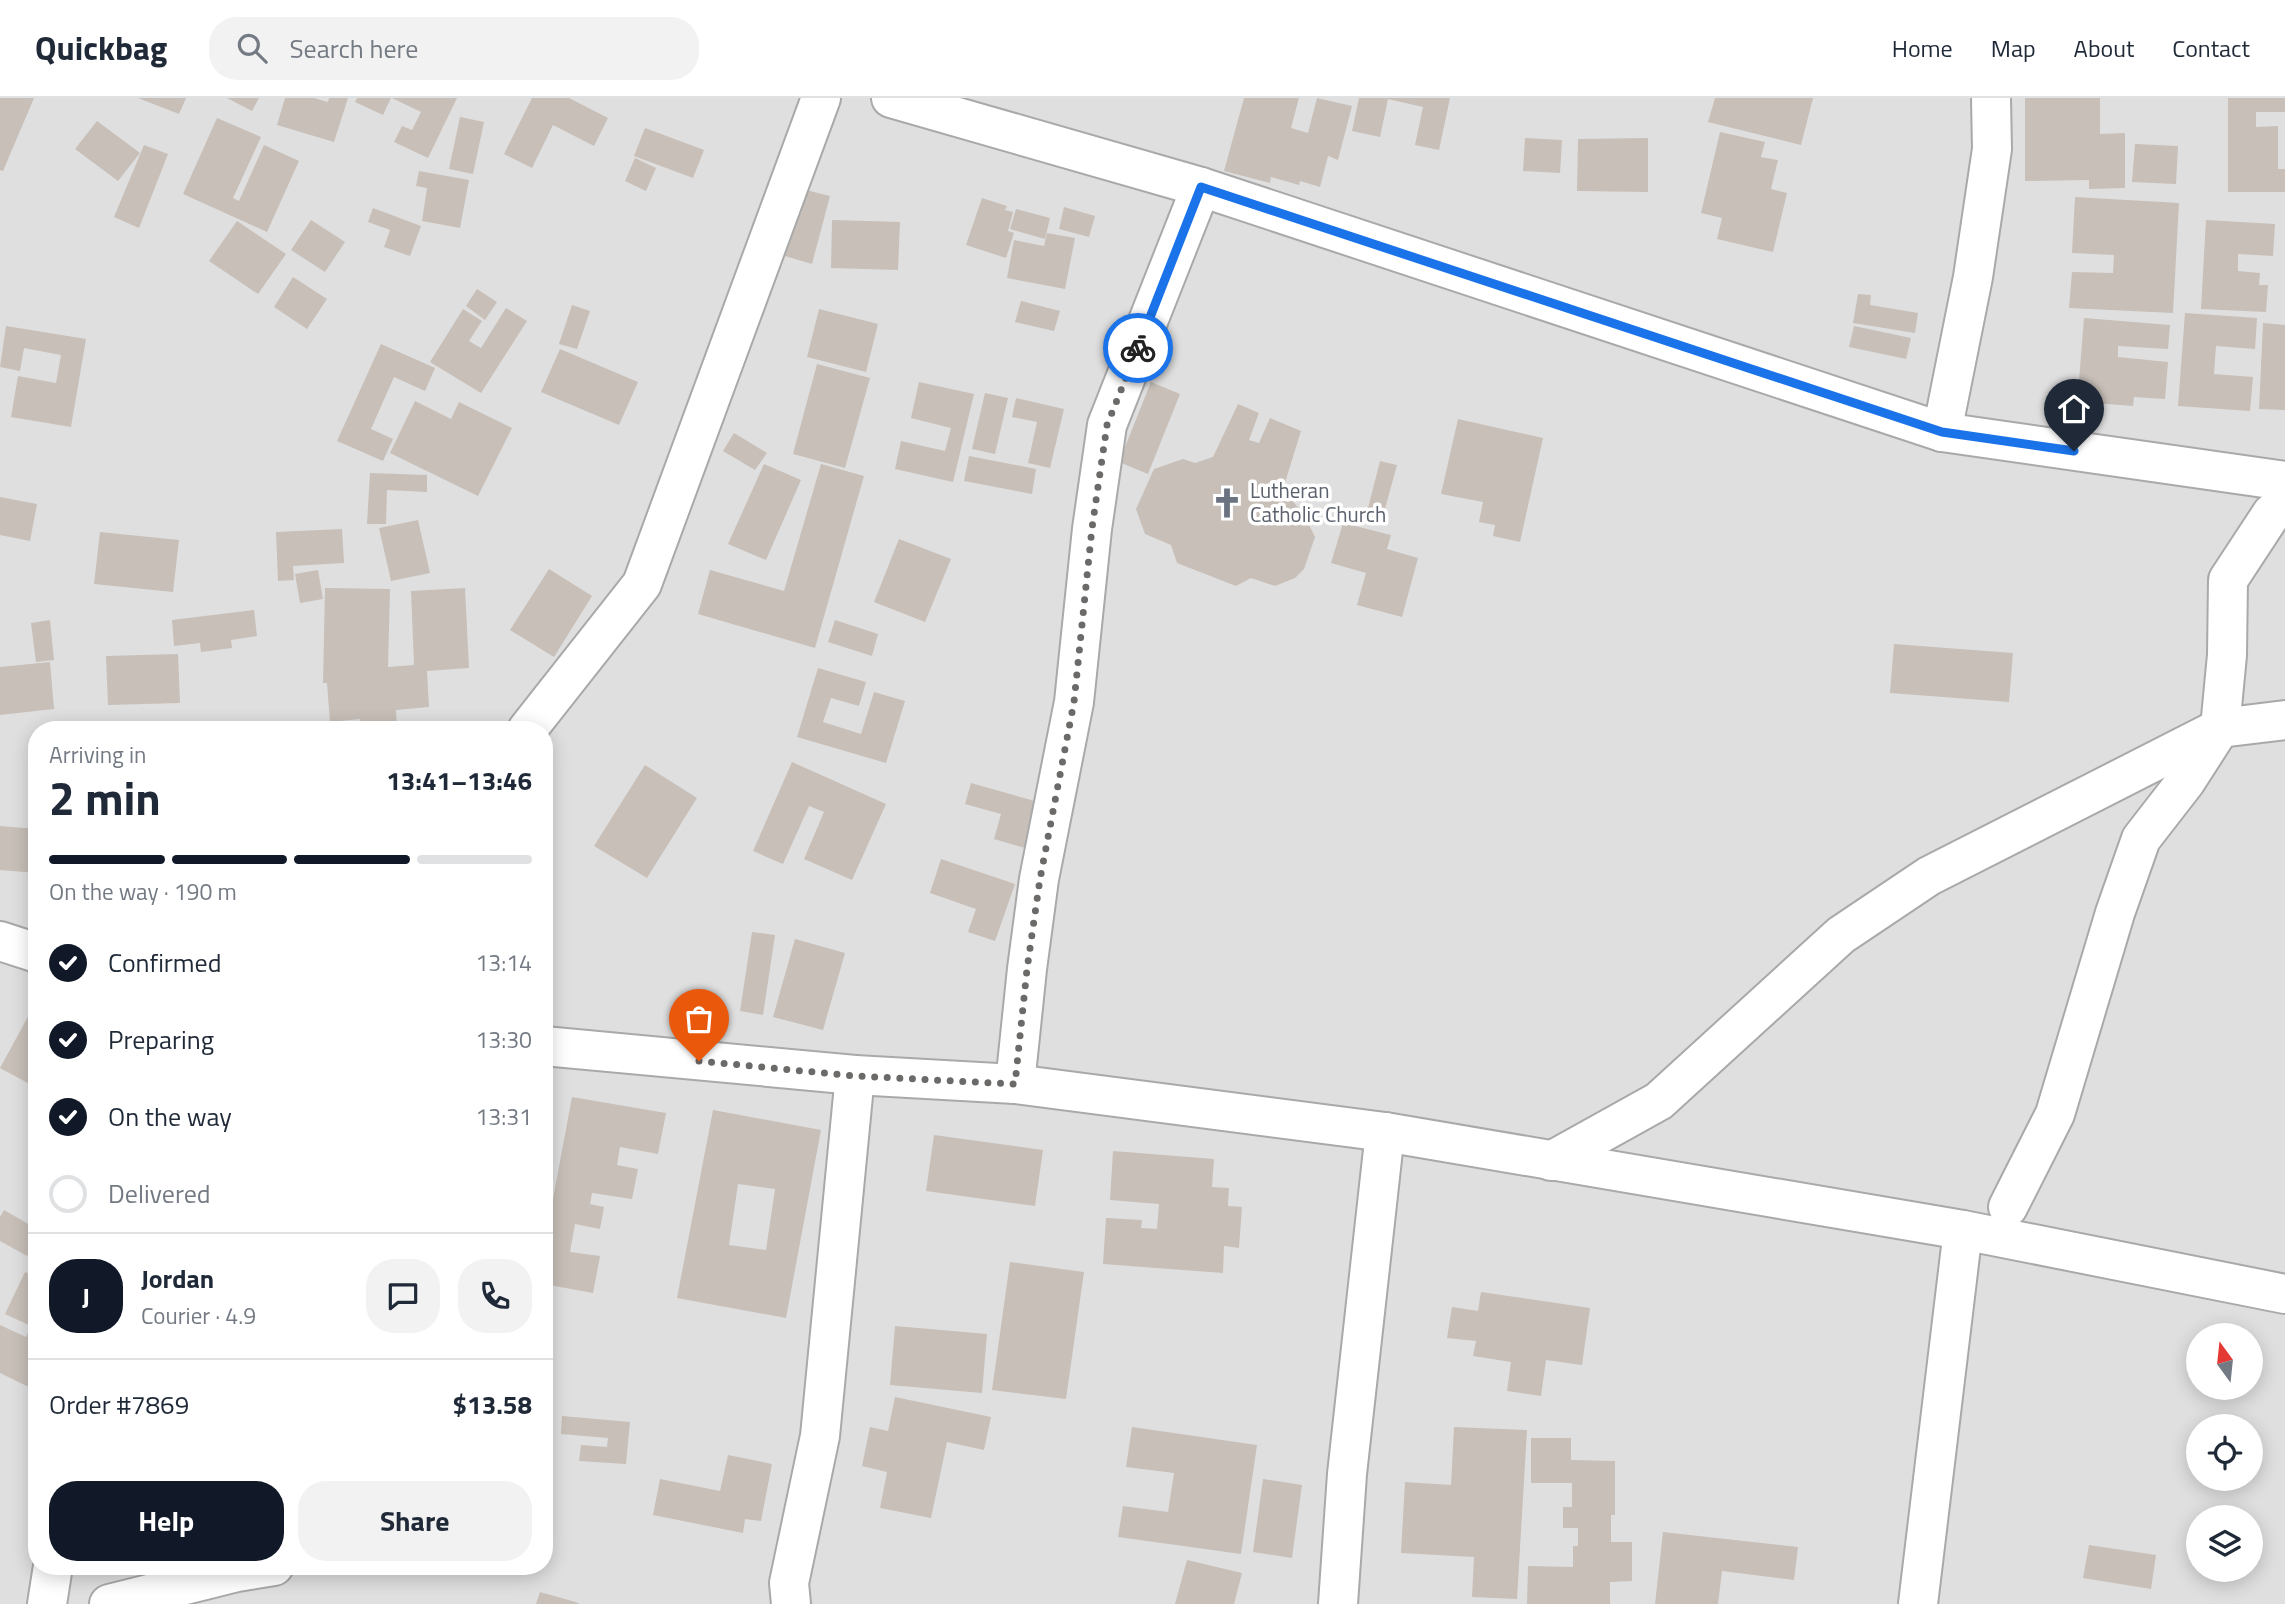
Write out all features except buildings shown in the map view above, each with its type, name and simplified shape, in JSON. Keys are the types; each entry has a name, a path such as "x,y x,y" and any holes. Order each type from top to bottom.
{"street":[{"path":"534,721 642,584 821,98"},
{"path":"891,98 1201,187 1942,432 2285,481"},
{"path":"1942,432 1973,277 1992,149 1990,98"},
{"path":"1015,1084 1040,879 1074,702 1092,528 1107,425 1201,187"},
{"path":"2008,1207 2055,1114 2115,913 2141,839 2186,781 2220,728 2227,655 2228,580 2272,513 2285,504"},
{"path":"1551,1161 1658,1101 1841,935 1929,876 2220,728 2285,720"},
{"path":"0,941 28,950"},
{"path":"553,1047 855,1076 1015,1084 1385,1132 1964,1230 2285,1294"},
{"path":"791,1604 789,1583 820,1436 855,1076"},
{"path":"1338,1604 1347,1474 1385,1132"},
{"path":"1918,1604 1964,1230"},
{"path":"47,1604 52,1575"},
{"path":"109,1604 225,1575"}],"shaded area":[{"path":"0,98 2285,98 2285,1604 0,1604"}],"way so far":[{"path":"699,1061 855,1076 1015,1084 1040,879 1074,702 1092,528 1107,425 1138,348"}],"place":[{"name":"Lutheran Catholic Church","path":"1227,503"}],"route":[{"path":"1138,348 1201,187 1942,432 2074,451"}]}
